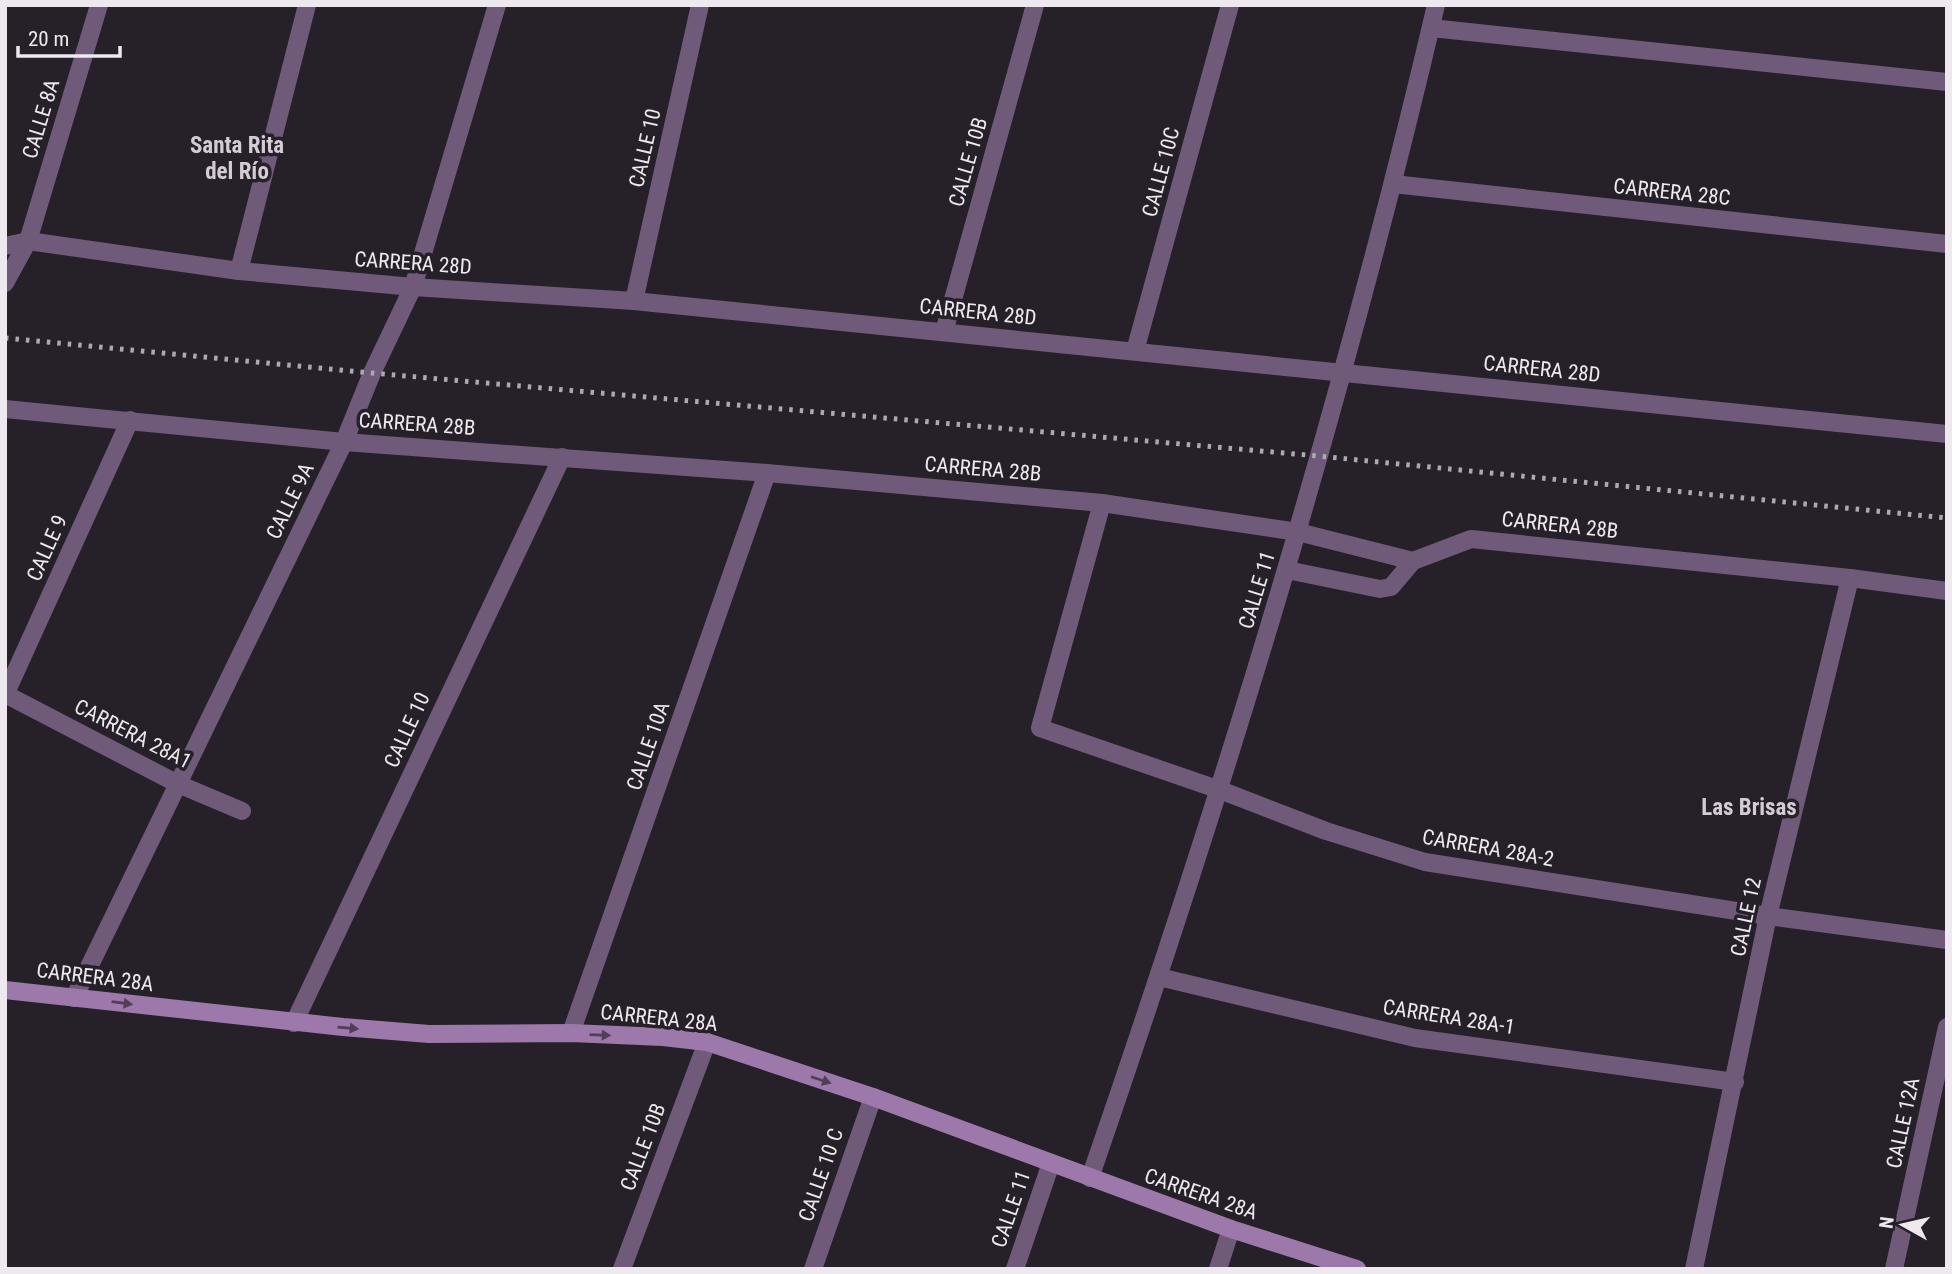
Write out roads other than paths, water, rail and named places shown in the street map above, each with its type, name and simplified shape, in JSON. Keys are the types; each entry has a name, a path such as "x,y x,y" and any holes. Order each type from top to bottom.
{"street":[{"name":"CALLE 8A","path":"5,283 28,241 99,5"},
{"path":"239,271 307,5"},
{"name":"CALLE 9A","path":"74,998 344,442 372,373 414,287 497,5"},
{"name":"CALLE 10","path":"634,301 700,5"},
{"name":"CALLE 10B","path":"944,332 1035,5"},
{"name":"CALLE 10C","path":"1135,351 1230,5"},
{"name":"CALLE 11","path":"1090,1178 1220,790 1287,570 1393,184 1436,5"},
{"path":"1431,29 1947,82"},
{"name":"CARRERA 28C","path":"1393,184 1947,244"},
{"name":"CARRERA 28D","path":"5,246 28,241 239,271 414,287 634,301 1947,434"},
{"name":"CARRERA 28B","path":"5,409 344,442 767,473 1102,503 1298,532 1413,561 1471,539 1850,578 1947,591"},
{"name":"CALLE 9","path":"5,694 130,420"},
{"name":"CALLE 10","path":"294,1023 562,457"},
{"name":"CALLE 10A","path":"571,1033 767,473"},
{"name":"CARRERA 28A-2","path":"1102,503 1040,728 1220,790 1326,831 1425,862 1768,916 1947,940"},
{"path":"1287,570 1380,589 1391,587 1413,561"},
{"name":"CALLE 12","path":"1695,1269 1768,916 1850,578"},
{"name":"CARRERA 28A1","path":"5,694 178,784 242,811"},
{"name":"CARRERA 28A-1","path":"1159,977 1415,1038 1735,1082"},
{"name":"CARRERA 28A","path":"5,990 294,1023 429,1034 571,1033 708,1042 873,1097 1231,1229 1357,1269"},
{"name":"CALLE 12A","path":"1894,1269 1947,1027"},
{"name":"CALLE 10B","path":"622,1269 708,1042"},
{"name":"CALLE 10 C","path":"813,1269 873,1097"},
{"name":"CALLE 11","path":"1015,1269 1051,1163"},
{"path":"1218,1269 1231,1229"}],"railway":[{"path":"5,338 1318,456 1947,518"}],"district":[{"name":"Santa Rita del Río","path":"237,158"},
{"name":"Las Brisas","path":"1749,807"}]}
